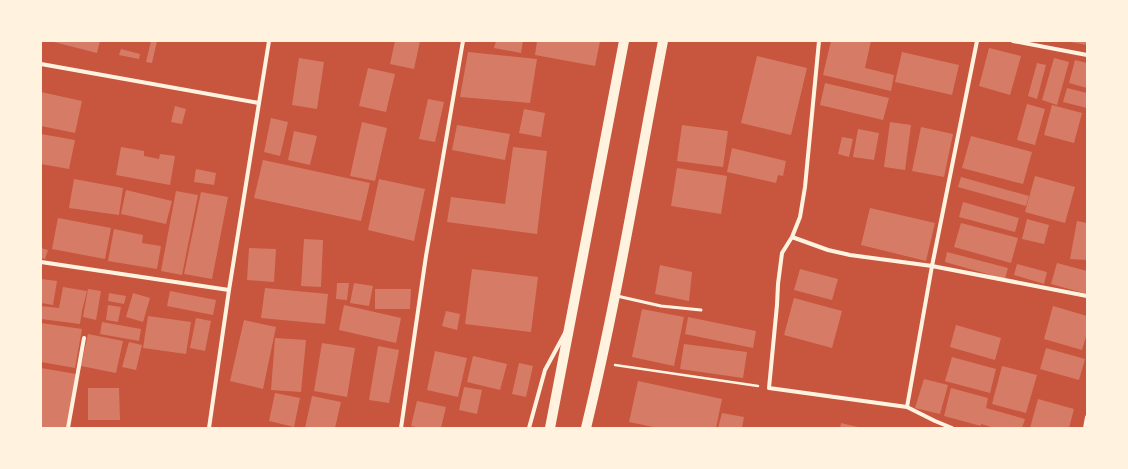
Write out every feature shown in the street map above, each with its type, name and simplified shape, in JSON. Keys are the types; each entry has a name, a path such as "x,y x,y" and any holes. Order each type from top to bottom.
{"main road":[{"path":"550,428 624,41"},
{"path":"586,428 615,296 663,41"}],"street":[{"path":"209,428 229,290 269,41"},
{"path":"401,428 426,256 463,41"},
{"path":"819,41 805,187 800,217 792,237 782,253 769,388 907,407 952,428"},
{"path":"907,407 932,266 977,41"},
{"path":"1013,41 1087,55"},
{"path":"41,64 259,102"},
{"path":"792,237 828,250 850,255 932,266 1087,296"},
{"path":"41,262 229,290"},
{"path":"529,428 545,370 570,323"},
{"path":"68,428 84,338"},
{"path":"1085,428 1087,418"}],"lane":[{"path":"615,296 661,306 701,310"}],"path":[{"path":"601,363 769,388"}],"building":[{"path":"50,41 100,41 97,53"},
{"path":"151,41 157,41 152,63 146,62"},
{"path":"395,41 420,41 414,69 390,64"},
{"path":"496,41 523,41 521,53 494,48"},
{"path":"537,41 600,41 595,66 535,55"},
{"path":"831,41 871,41 865,68 894,75 891,91 823,75"},
{"path":"1087,41 1087,45 1070,42"},
{"path":"989,48 1021,56 1010,95 979,86"},
{"path":"121,49 140,54 139,59 119,55"},
{"path":"468,52 537,59 530,103 460,97"},
{"path":"902,52 959,65 952,95 895,82"},
{"path":"757,56 807,68 791,135 741,123"},
{"path":"299,58 324,62 317,109 292,105"},
{"path":"1054,58 1069,62 1057,105 1042,100"},
{"path":"1075,60 1087,63 1087,88 1069,83"},
{"path":"1037,63 1046,65 1037,99 1028,96"},
{"path":"368,68 395,74 386,112 359,106"},
{"path":"825,83 889,98 883,120 820,105"},
{"path":"1067,88 1087,93 1087,108 1063,102"},
{"path":"41,92 82,101 75,133 41,126"},
{"path":"428,99 444,102 435,142 419,139"},
{"path":"1027,104 1045,109 1035,145 1017,140"},
{"path":"1052,105 1082,113 1074,143 1044,135"},
{"path":"175,106 186,109 182,124 171,122"},
{"path":"524,109 545,113 541,137 519,133"},
{"path":"271,118 288,122 280,156 264,152"},
{"path":"362,122 387,128 375,181 350,176"},
{"path":"890,122 911,125 905,170 884,167"},
{"path":"457,125 510,134 505,160 452,150"},
{"path":"682,125 728,131 723,167 677,161"},
{"path":"921,127 953,134 944,177 912,171"},
{"path":"858,129 879,133 874,160 853,157"},
{"path":"294,131 317,136 310,165 288,160"},
{"path":"41,134 75,140 69,169 41,164"},
{"path":"971,136 1032,152 1023,184 962,168"},
{"path":"842,137 853,139 849,157 838,154"},
{"path":"121,147 144,151 144,156 159,159 160,154 175,156 170,185 116,175"},
{"path":"513,147 547,151 537,234 447,222 451,197 505,204"},
{"path":"732,148 786,161 783,176 778,175 776,183 727,172"},
{"path":"263,160 370,183 361,221 254,198"},
{"path":"677,168 727,176 721,214 671,206"},
{"path":"196,169 216,173 214,185 194,182"},
{"path":"1035,176 1075,187 1065,223 1025,212"},
{"path":"961,177 1029,196 1026,206 958,187"},
{"path":"74,179 123,188 119,215 69,208"},
{"path":"379,179 425,189 414,241 368,230"},
{"path":"126,190 172,201 166,224 121,214"},
{"path":"176,191 198,195 182,275 161,271"},
{"path":"201,192 228,197 212,279 184,274"},
{"path":"963,202 1019,218 1015,232 959,217"},
{"path":"870,208 935,223 926,261 861,245"},
{"path":"58,218 111,228 105,259 52,249"},
{"path":"1027,219 1049,225 1044,244 1022,239"},
{"path":"1077,221 1087,223 1087,260 1070,259"},
{"path":"961,223 1018,238 1011,263 954,247"},
{"path":"114,229 143,235 142,243 161,246 157,269 108,261"},
{"path":"304,239 323,240 321,287 301,286"},
{"path":"41,248 48,250 45,259 41,258"},
{"path":"249,248 276,249 274,282 247,280"},
{"path":"947,252 1008,268 1005,279 945,262"},
{"path":"1057,263 1087,271 1087,294 1051,284"},
{"path":"1017,264 1047,272 1044,284 1014,275"},
{"path":"660,265 692,272 689,301 655,294"},
{"path":"472,269 538,277 531,332 465,324"},
{"path":"800,269 838,279 832,300 794,290"},
{"path":"41,279 57,281 53,305 41,303"},
{"path":"337,283 349,283 347,300 336,299"},
{"path":"354,283 373,286 369,306 350,303"},
{"path":"63,287 87,291 80,324 41,319 41,306 59,308"},
{"path":"265,288 328,294 325,324 261,318"},
{"path":"88,289 101,291 96,320 83,317"},
{"path":"375,289 411,289 410,309 375,309"},
{"path":"170,291 216,300 213,315 167,306"},
{"path":"109,293 126,296 124,304 108,301"},
{"path":"133,293 150,298 143,322 126,317"},
{"path":"794,298 842,311 832,348 784,335"},
{"path":"108,305 121,307 118,322 106,320"},
{"path":"344,305 401,318 396,343 339,330"},
{"path":"1053,306 1087,316 1087,333 1082,350 1044,339"},
{"path":"642,309 684,317 674,366 632,357"},
{"path":"446,311 460,314 457,330 442,326"},
{"path":"148,316 191,322 186,354 143,348"},
{"path":"688,317 756,331 753,348 685,334"},
{"path":"196,318 211,321 205,351 190,348"},
{"path":"244,320 276,327 263,389 230,381"},
{"path":"102,322 141,329 139,341 100,334"},
{"path":"41,323 82,329 75,368 41,362"},
{"path":"956,325 1001,338 995,360 950,347"},
{"path":"88,334 123,341 116,373 81,366"},
{"path":"275,338 306,340 301,392 271,390"},
{"path":"129,342 142,345 136,370 122,367"},
{"path":"322,343 355,348 347,397 314,391"},
{"path":"684,344 747,352 743,378 680,369"},
{"path":"378,346 399,350 389,403 369,400"},
{"path":"1046,348 1085,359 1079,380 1040,369"},
{"path":"435,351 467,358 458,397 427,390"},
{"path":"473,356 507,364 500,390 467,382"},
{"path":"952,357 996,369 990,393 945,381"},
{"path":"519,363 533,366 526,397 512,394"},
{"path":"1002,366 1037,375 1026,413 992,404"},
{"path":"41,368 76,374 67,428 41,428"},
{"path":"924,379 948,385 940,414 915,408"},
{"path":"638,381 722,399 716,428 658,428 629,422"},
{"path":"464,387 482,390 477,414 459,410"},
{"path":"88,388 119,388 120,420 88,420"},
{"path":"951,388 988,398 986,408 1025,419 1022,428 994,428 981,424 981,426 944,416"},
{"path":"275,393 300,398 294,427 269,421"},
{"path":"312,396 341,402 335,428 305,428"},
{"path":"1038,399 1074,409 1069,428 1030,428"},
{"path":"417,401 446,407 441,428 420,428 411,426"},
{"path":"722,413 744,417 742,428 718,428"},
{"path":"841,423 858,427 858,428 840,428"}]}
